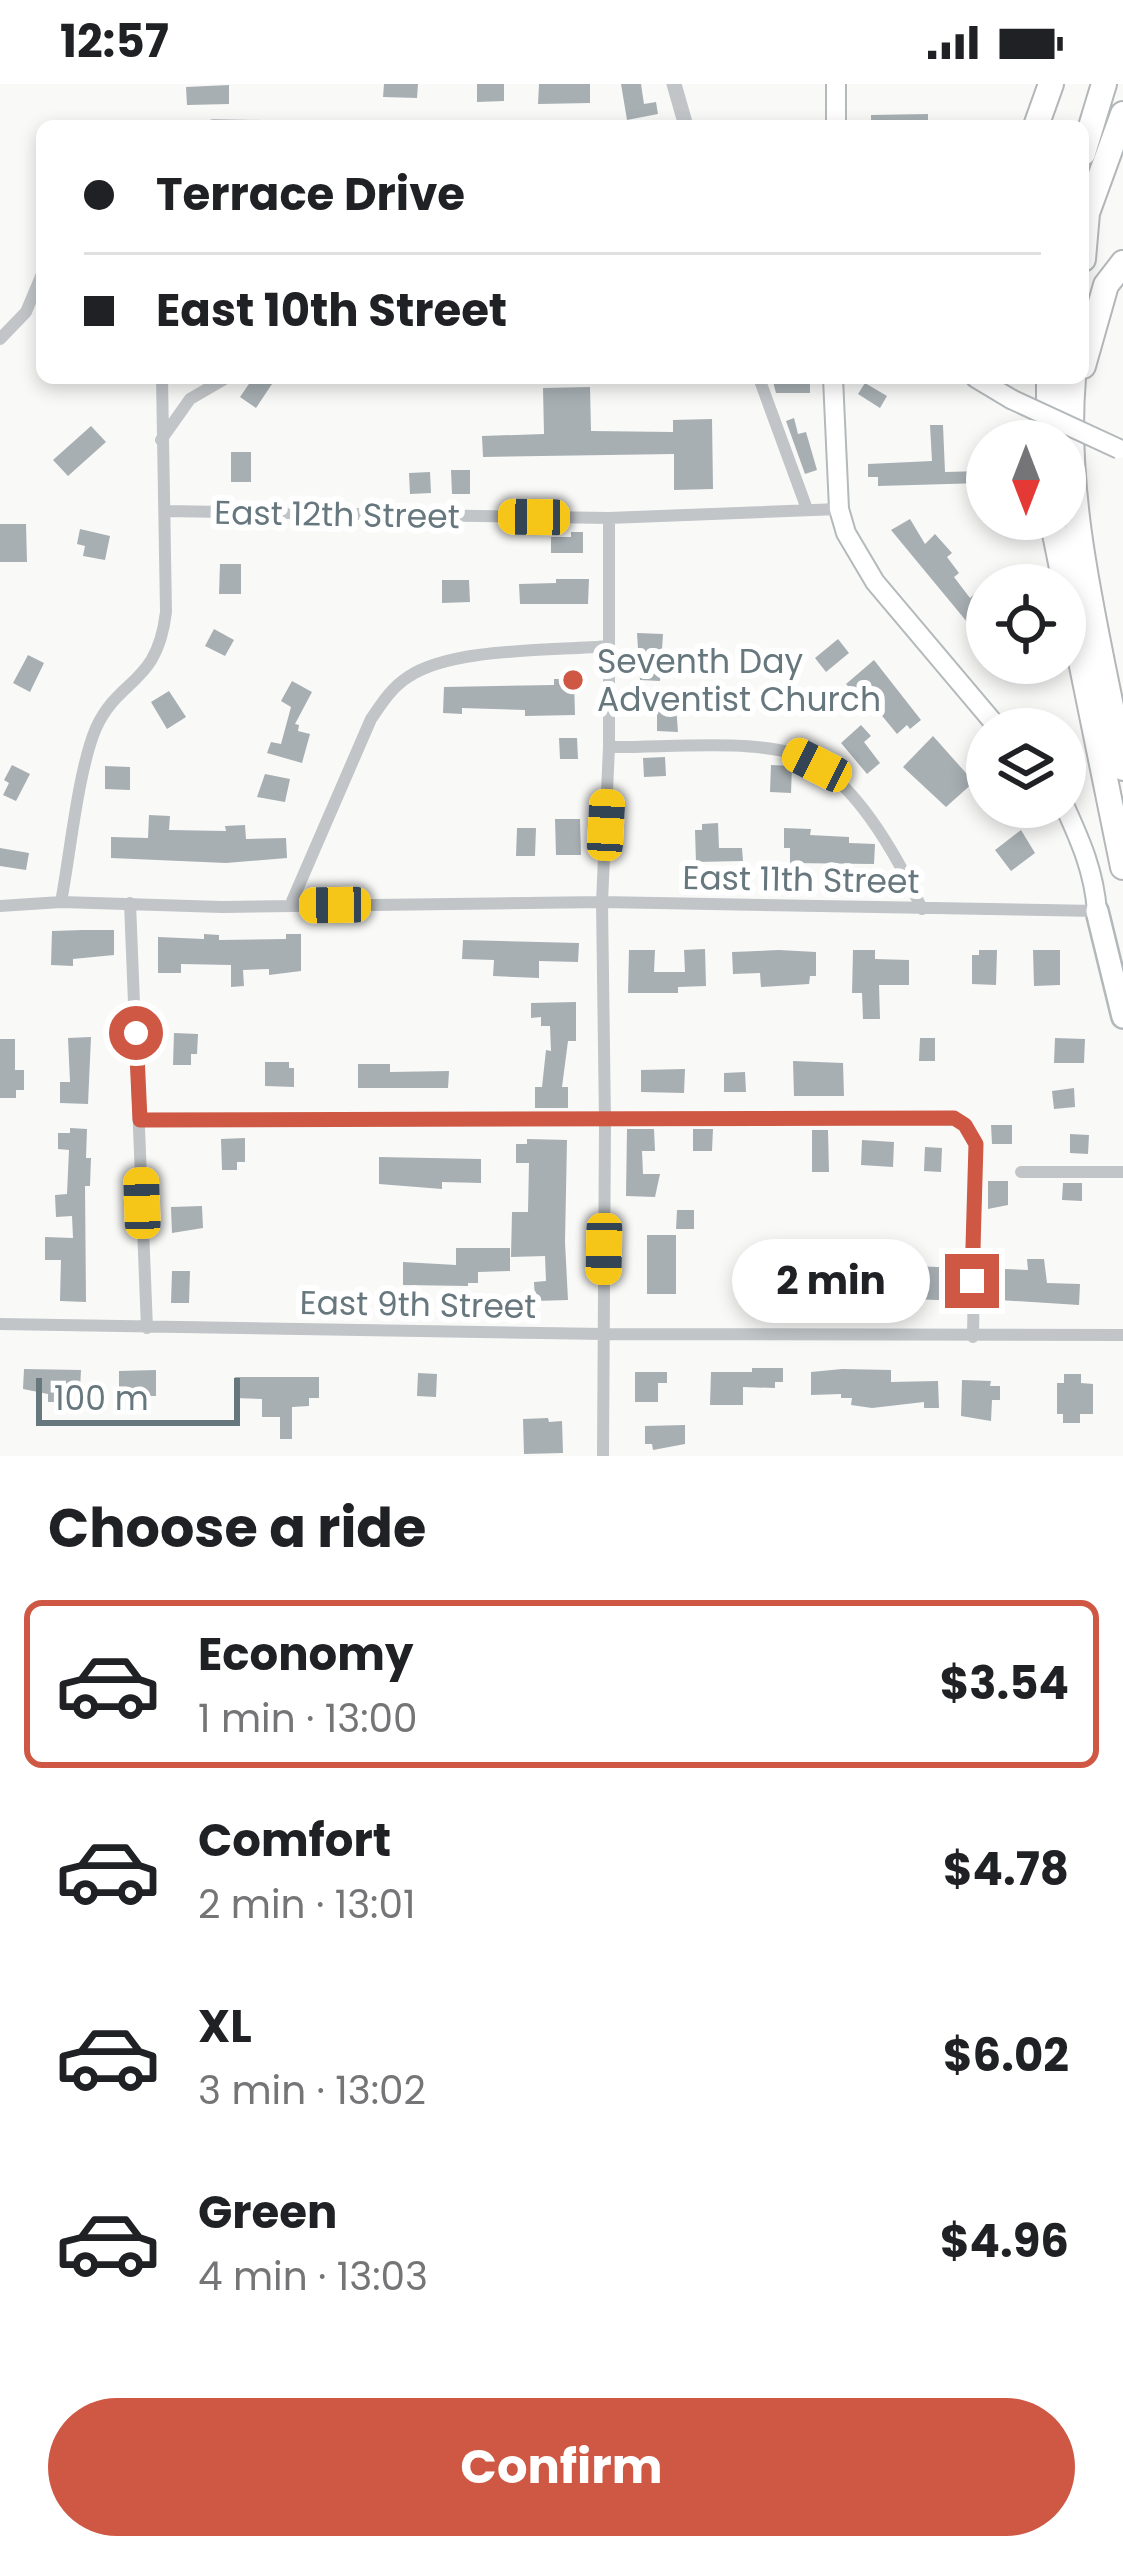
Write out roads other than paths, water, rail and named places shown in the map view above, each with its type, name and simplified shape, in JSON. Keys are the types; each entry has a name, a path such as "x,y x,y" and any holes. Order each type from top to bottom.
{"highway":[{"path":"1038,120 1052,84"},
{"path":"1089,134 1105,84"},
{"path":"1089,208 1123,114"},
{"path":"1089,345 1106,285 1123,263"},
{"path":"1049,384 1049,420"},
{"path":"1075,384 1070,412 1074,498 1123,768"},
{"path":"1056,540 1123,867"}],"main road":[{"path":"836,84 836,120"},
{"path":"832,384 839,509 846,533 875,582 981,708"},
{"path":"986,384 1121,450"},
{"path":"1075,828 1094,881 1096,910 1123,1017"}],"street":[{"path":"674,84 684,120"},
{"path":"0,338 26,312 36,288"},
{"path":"61,902 98,723 153,662 162,642 166,612 162,384"},
{"path":"160,441 190,399 216,384"},
{"path":"761,384 807,509"},
{"name":"East 12th Street","path":"165,511 609,518 839,509"},
{"path":"603,1456 602,902 609,748 609,518"},
{"path":"290,906 371,719 388,693 444,659 609,646"},
{"path":"609,748 758,748 795,754 817,765 895,851 922,909"},
{"name":"East 11th Street","path":"0,906 602,902 1096,910"},
{"path":"130,903 147,1328"},
{"path":"140,1120 954,1118 965,1125 976,1144 973,1336"},
{"path":"1021,1172 1123,1172"},
{"name":"East 9th Street","path":"0,1324 604,1334 1123,1335"}],"place":[{"name":"Seventh Day Adventist Church","path":"573,680"}]}
